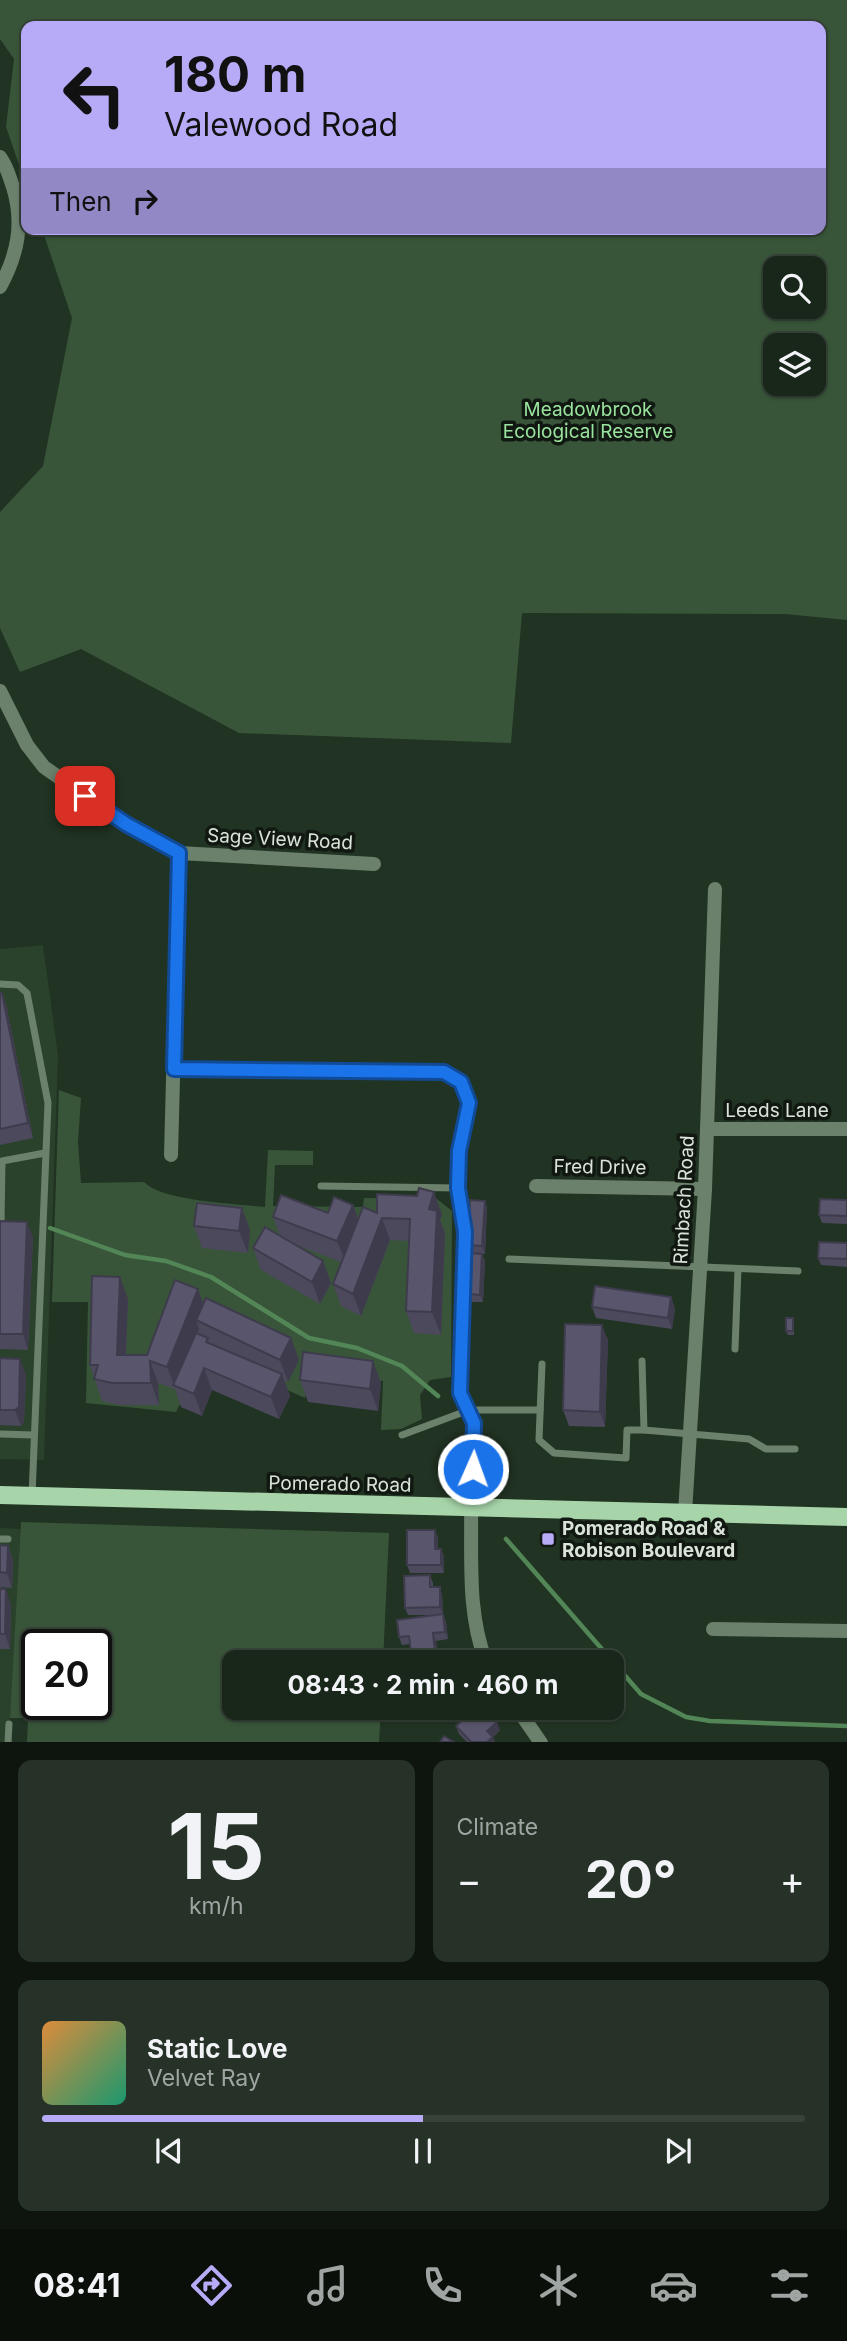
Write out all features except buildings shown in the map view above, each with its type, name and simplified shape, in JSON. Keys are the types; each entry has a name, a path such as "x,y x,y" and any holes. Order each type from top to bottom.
{"main road":[{"name":"Pomerado Road","path":"0,1495 847,1517"}],"street":[{"path":"0,157 5,163 20,210 19,239 10,269 0,287"},
{"name":"Sage View Road","path":"0,691 27,745 44,767 126,824 179,853 374,864"},
{"path":"171,1155 179,853"},
{"name":"Rimbach Road","path":"685,1513 705,1189 715,890"},
{"path":"174,1069 444,1072 461,1082 469,1103"},
{"name":"Leeds Lane","path":"707,1129 847,1129"},
{"name":"Fred Drive","path":"536,1186 705,1189"},
{"path":"471,1507 472,1610 481,1650"},
{"path":"713,1629 847,1631"},
{"path":"525,1720 541,1742"}],"lane":[{"path":"0,984 18,985 27,993 48,1103 32,1496"},
{"path":"469,1103 462,1126 458,1188 465,1232 460,1393 474,1423 475,1440 471,1507"},
{"path":"15,1225 1,1224 2,1161 45,1153"},
{"path":"321,1185 458,1188"},
{"path":"28,1226 41,1227"},
{"path":"509,1259 798,1271"},
{"path":"735,1349 738,1269"},
{"path":"642,1361 644,1430"},
{"path":"542,1364 540,1440 554,1453 626,1458 627,1430 749,1439 766,1449 795,1449"},
{"path":"402,1435 469,1410 540,1410"},
{"path":"0,1434 33,1435"},
{"path":"8,1742 9,1724"}],"shaded area":[{"path":"43,945 58,1055 44,1460 0,1459 0,949"},
{"path":"0,1528 20,1529 18,1625 10,1718 5,1742 0,1742"}],"green space":[{"name":"Meadowbrook Ecological Reserve","path":"0,0 847,0 847,620 785,614 522,613 511,743 239,733 81,649 20,672 0,628 0,512 43,466 72,318 44,235 826,235 826,21 21,21 21,170 6,127 14,59 0,39"},
{"path":"59,1090 81,1098 78,1142 81,1183 144,1182 166,1193 183,1197 265,1207 268,1150 313,1151 313,1165 275,1165 273,1206 363,1207 364,1198 437,1199 452,1211 451,1377 430,1380 420,1395 422,1419 401,1429 381,1430 383,1381 310,1372 305,1398 205,1353 176,1412 86,1403 88,1302 52,1302"},
{"path":"21,1522 389,1533 384,1650 222,1650 222,1720 380,1720 379,1742 27,1742 28,1720 112,1720 112,1629 21,1629 21,1718 10,1718"}],"waterway":[{"path":"50,1228 125,1255 166,1261 211,1277 309,1338 357,1348 402,1366 438,1396"},
{"path":"506,1539 641,1694 686,1717 710,1721 847,1726"}],"place":[{"name":"Pomerado Road & Robison Boulevard","path":"548,1539"}],"route":[{"path":"85,796 126,824 179,853 174,1069 444,1072 461,1082 469,1103 462,1126 459,1151 458,1188 465,1232 460,1393 474,1423 473,1469"}]}
